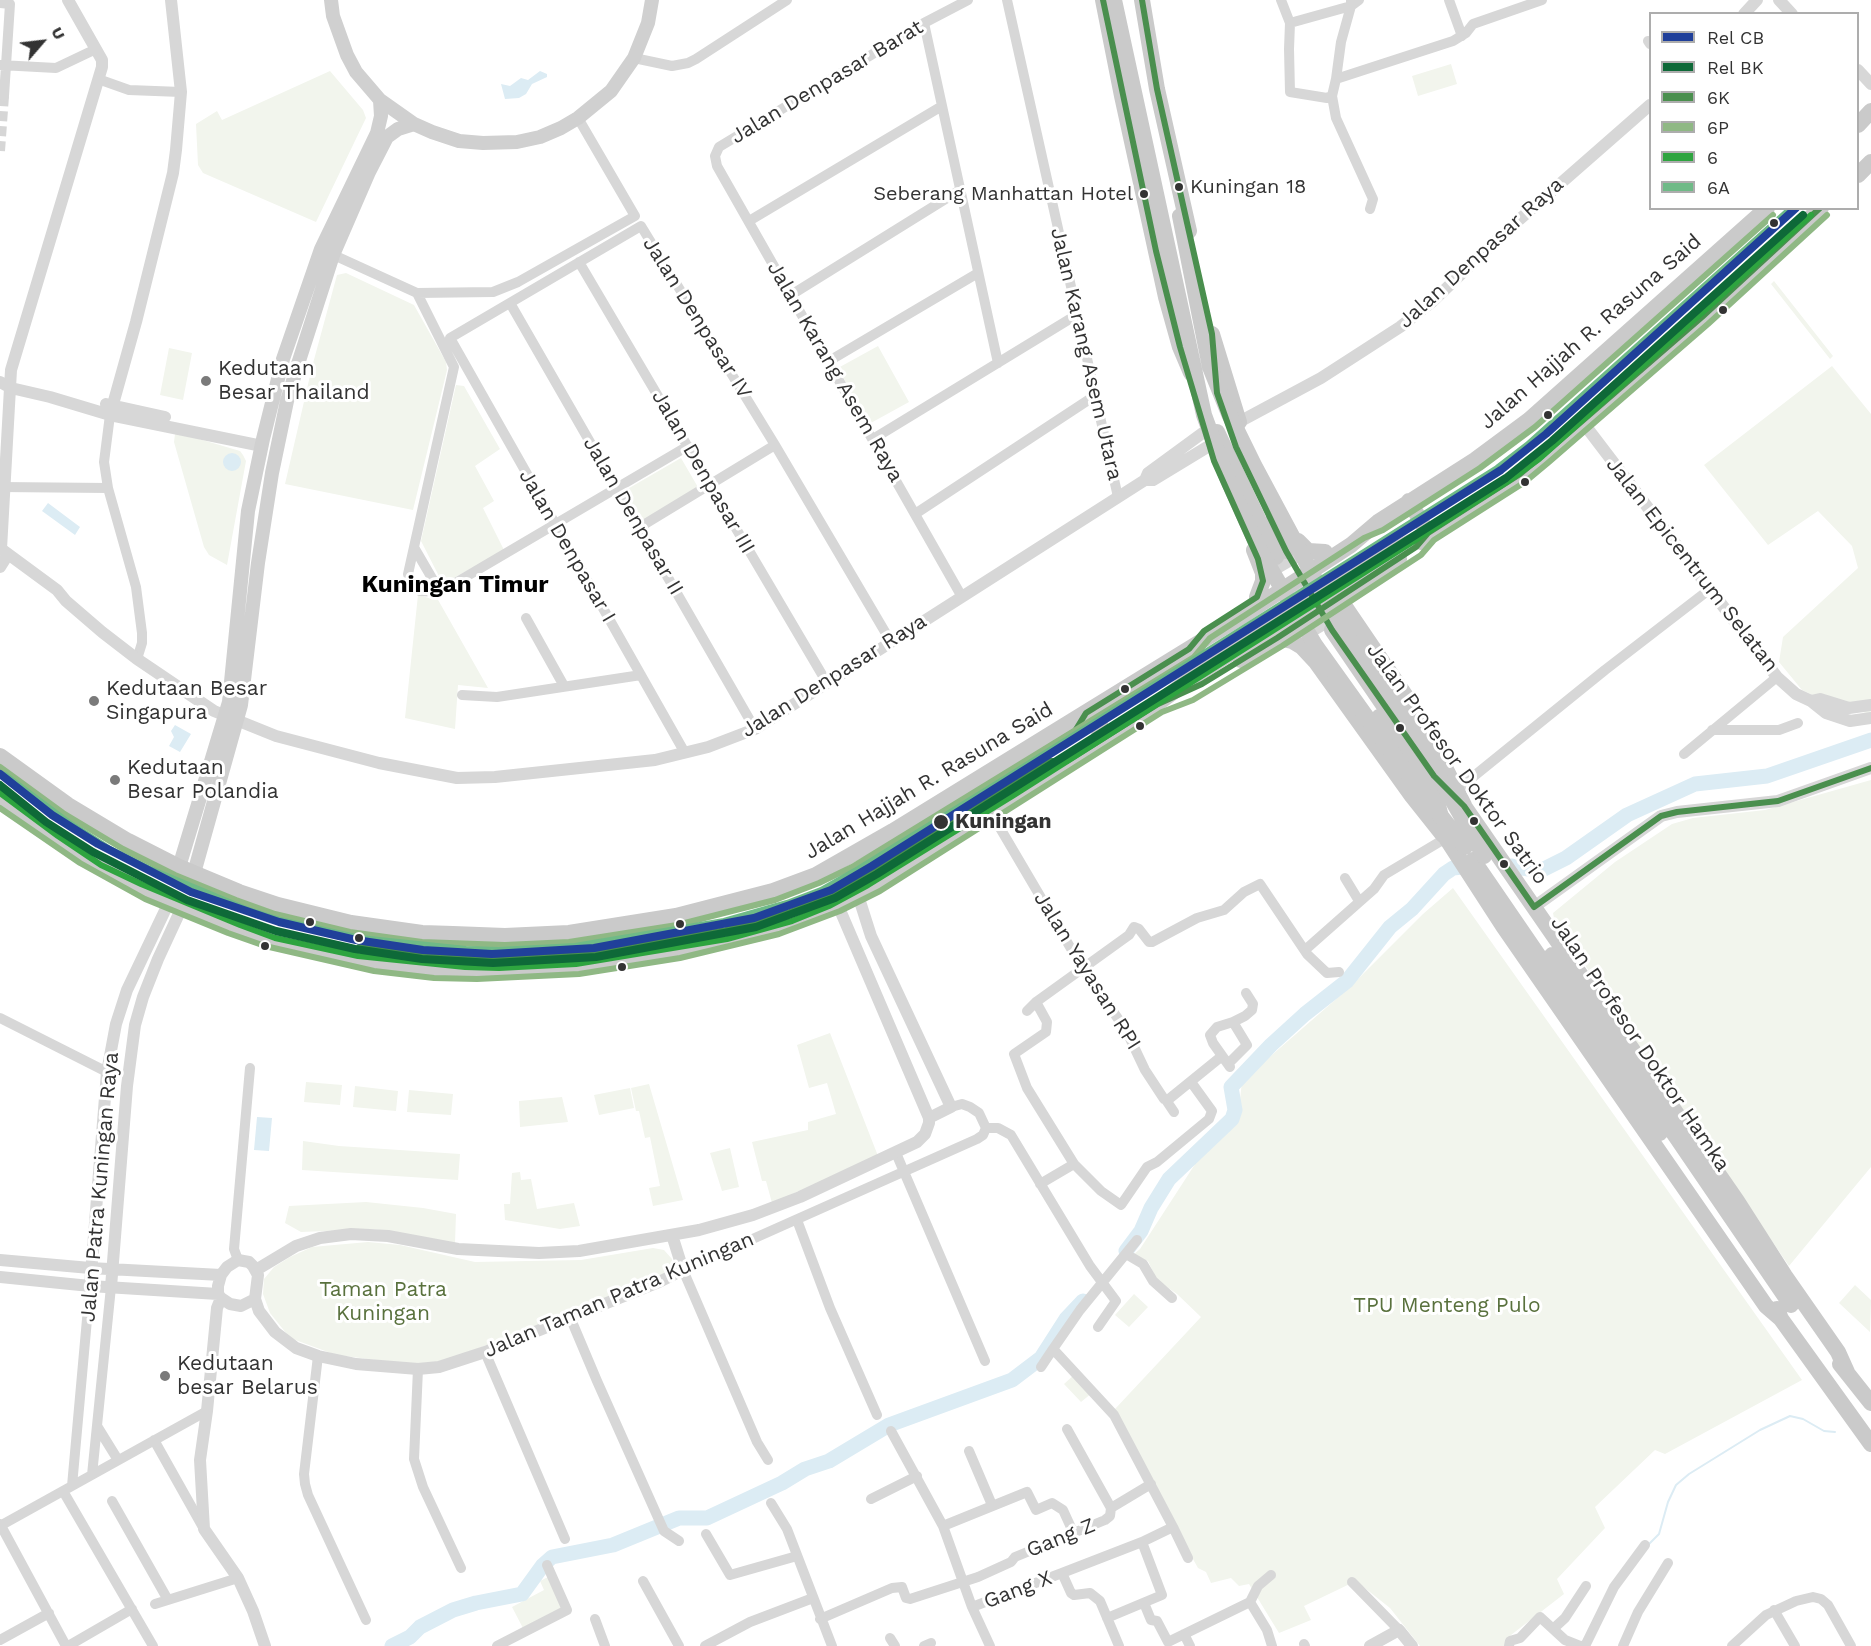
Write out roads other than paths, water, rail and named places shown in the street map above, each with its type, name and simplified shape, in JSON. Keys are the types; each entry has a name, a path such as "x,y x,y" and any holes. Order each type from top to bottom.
{"main road":[{"path":"331,0 333,16 347,55 356,72 380,100 414,124 432,132 459,141 483,143 513,142 540,137 578,118 611,91 634,58 648,23 652,0"},
{"path":"1103,0 1155,251 1180,347 1214,461 1279,552"},
{"name":"Jalan Profesor Doktor Hamka","path":"1114,0 1204,415 1224,470 1259,549 1315,645 1335,674 1398,761 1465,847 1768,1282 1847,1372"},
{"name":"Jalan Profesor Doktor Hamka","path":"1134,0 1210,367 1224,404 1339,624 1425,752 1484,856 1768,1282 1781,1319"},
{"path":"1142,0 1159,101 1212,334 1279,552 1257,597"},
{"path":"186,870 200,850 231,718 229,702 248,511 262,442 283,359 377,133 381,116 380,100"},
{"path":"1859,123 1871,111"},
{"path":"186,870 185,845 231,718 241,705 260,552 276,452 287,401 327,252 387,137 398,129 414,124"},
{"path":"1859,173 1871,162"},
{"name":"Jalan Hajjah R. Rasuna Said","path":"0,756 68,806 128,842 186,870 278,905 343,921 422,933 506,936 569,933 676,916 734,903 800,882 868,846 1086,713 1351,545 1378,522 1475,460 1529,420 1765,210"},
{"path":"0,797 36,824 106,869 176,902 268,937 364,959 435,969 508,970 579,965 727,939 776,927 837,903 857,892 1158,704 1196,675 1389,553 1428,533 1520,474 1702,317 1819,210"},
{"path":"1212,334 1217,393 1236,447 1279,552"},
{"path":"1180,347 1279,552"},
{"path":"1409,501 1428,533"},
{"name":"Jalan Hajjah R. Rasuna Said","path":"1189,648 1204,631 1360,530 1378,522"},
{"path":"1158,704 1188,692 1277,638 1416,547 1428,533"},
{"path":"1279,552 1326,552"},
{"path":"1339,598 1418,714 1458,789 1464,806"},
{"path":"1316,662 1312,649 1313,634 1342,618 1355,623"},
{"name":"Jalan Profesor Doktor Satrio","path":"1781,1319 1766,1306 1740,1270 1540,980 1446,838 1436,797 1327,633 1434,776 1464,806 1737,1201 1785,1276 1838,1352 1847,1372"},
{"path":"1277,638 1292,641 1302,647 1316,662 1412,796 1446,838"},
{"path":"1086,713 1100,722 1099,741"},
{"path":"185,845 200,850"},
{"path":"506,936 496,946 495,951 508,970"},
{"path":"1781,1319 1871,1444"},
{"path":"1847,1372 1871,1403"}],"street":[{"path":"1,556 8,380 102,60 68,0"},
{"path":"137,659 142,643 142,633 136,587 108,488 104,455 112,410 173,173 181,92 171,0"},
{"path":"634,58 672,66 688,63 787,0"},
{"name":"Jalan Denpasar Barat","path":"719,147 924,23 968,0"},
{"name":"Jalan Karang Asem Utara","path":"1007,0 1118,497"},
{"path":"1281,0 1290,23 1291,92 1327,98 1332,96"},
{"path":"1449,0 1462,36"},
{"path":"1746,12 1757,0"},
{"path":"1779,0 1790,12"},
{"path":"1789,0 1800,12"},
{"path":"1336,79 1453,41 1462,36 1473,24 1535,1"},
{"path":"1290,23 1354,2"},
{"path":"1354,2 1341,42 1332,96 1336,118 1373,199 1370,209"},
{"path":"0,3 10,4 3,65 4,96"},
{"path":"924,23 998,363"},
{"path":"3,65 56,68 96,49"},
{"path":"1859,72 1871,84"},
{"path":"98,79 129,90 181,92"},
{"path":"1859,81 1871,92"},
{"path":"749,221 942,106"},
{"name":"Jalan Denpasar Raya","path":"1239,422 1321,378 1400,327 1433,301 1504,233 1649,106"},
{"path":"327,252 417,293 494,292 518,282 635,216 578,118"},
{"name":"Jalan Karang Asem Raya","path":"719,147 715,156 717,166 962,597"},
{"path":"791,295 960,190"},
{"name":"Jalan Denpasar IV","path":"450,338 641,226 775,445 891,642"},
{"name":"Jalan Denpasar III","path":"579,262 827,683"},
{"path":"829,362 978,273"},
{"path":"417,293 454,367 408,574 411,585 420,591 440,592 688,446"},
{"name":"Jalan Denpasar II","path":"510,303 754,729"},
{"path":"873,439 1078,314"},
{"name":"Jalan Denpasar I","path":"450,338 685,753"},
{"path":"8,380 112,410 262,442"},
{"path":"915,514 1096,394"},
{"name":"Jalan Epicentrum Selatan","path":"1581,420 1777,677 1796,694 1828,708"},
{"name":"Jalan Denpasar Raya","path":"1,556 34,582 66,601 137,659 214,711 276,736 379,763 457,778 495,777 655,760 708,747 754,729 1145,480 1153,480 1207,439"},
{"path":"640,527 775,445"},
{"path":"2,487 108,488"},
{"path":"415,549 440,592"},
{"path":"1458,789 1605,670 1710,589"},
{"path":"526,618 564,686"},
{"path":"462,695 497,697 641,675"},
{"path":"1684,754 1777,677"},
{"path":"1828,708 1871,705"},
{"path":"1828,708 1850,721 1871,718"},
{"path":"1712,730 1779,730 1798,723"},
{"path":"1534,907 1661,816 1677,812 1778,801 1871,768"},
{"name":"Jalan Yayasan RPI","path":"990,811 1083,969 1126,1030 1144,1070 1174,1112"},
{"path":"1305,950 1374,889 1384,875 1446,838"},
{"path":"1345,878 1359,901"},
{"path":"1027,1011 1036,1002 1129,935 1134,927 1139,929 1149,942 1152,942 1197,918 1224,910 1244,892 1260,884 1305,950 1327,973 1339,972"},
{"path":"857,892 871,936 951,1107"},
{"name":"Jalan Patra Kuningan Raya","path":"68,1488 90,1286 107,1072 116,1024 127,990 176,902"},
{"name":"Jalan Patra Kuningan Raya","path":"92,1475 113,1269 127,1086 135,1025 176,902"},
{"path":"837,903 929,1118 962,1104 978,1113 986,1128 998,1128 1011,1135 1100,1280 1116,1301 1098,1327"},
{"path":"1226,1062 1211,1040 1211,1033 1217,1027 1245,1016 1253,1007 1246,993"},
{"path":"1036,1002 1047,1022 1046,1032 1014,1054 1027,1088 1074,1164 1101,1191 1121,1205 1147,1167 1174,1149 1209,1119 1212,1111 1191,1082"},
{"path":"0,1018 107,1072"},
{"path":"1166,1100 1191,1082 1226,1062 1247,1044 1233,1022"},
{"path":"238,1260 234,1249 250,1068"},
{"name":"Jalan Taman Patra Kuningan","path":"256,1270 296,1246 320,1238 351,1234 388,1236 458,1249 539,1253 579,1251 719,1226 800,1197 896,1153 921,1138 928,1128 929,1118"},
{"name":"Jalan Taman Patra Kuningan","path":"255,1299 259,1311 275,1332 296,1348 318,1356 356,1364 418,1369 439,1367 485,1352 659,1282 977,1139 983,1135 986,1128"},
{"path":"896,1153 902,1174 985,1360"},
{"path":"1040,1184 1074,1164"},
{"path":"797,1220 830,1308 877,1415"},
{"path":"672,1234 683,1270 757,1442 768,1460"},
{"path":"1041,1367 1100,1280 1137,1240"},
{"path":"1126,1254 1141,1263 1153,1281 1172,1298"},
{"path":"0,1260 90,1268 220,1275"},
{"path":"0,1277 220,1296 230,1304 241,1306 255,1299 258,1289 256,1270 249,1262 238,1260 220,1275 218,1286 220,1296 200,1461 204,1529"},
{"path":"570,1317 664,1531 679,1541"},
{"path":"1053,1349 1114,1415 1188,1558"},
{"path":"485,1352 565,1539"},
{"path":"318,1356 304,1474 305,1484 366,1620"},
{"path":"418,1369 414,1459 423,1487 461,1568"},
{"path":"132,1609 67,1646 0,1525 207,1411"},
{"path":"97,1426 118,1460"},
{"path":"1067,1429 1110,1508"},
{"path":"891,1431 943,1526 972,1607 990,1646"},
{"path":"154,1440 204,1529 238,1578 265,1646"},
{"path":"969,1451 992,1505"},
{"path":"871,1499 917,1476"},
{"name":"Gang Z","path":"820,1619 900,1586 906,1598 910,1599 963,1582 1011,1562 1015,1557 1108,1519 1111,1513 1110,1508 1150,1484"},
{"path":"68,1488 153,1646"},
{"path":"943,1526 1026,1492 1036,1509 1053,1503 1063,1510 1074,1534"},
{"path":"112,1501 168,1600"},
{"path":"771,1503 787,1529 832,1646"},
{"path":"1062,1573 1142,1542 1173,1527"},
{"path":"706,1534 730,1575 797,1556"},
{"path":"1119,1646 1107,1618 1162,1595 1142,1542"},
{"path":"1509,1646 1510,1641 1520,1638 1539,1617 1566,1643 1582,1646 1586,1644 1614,1587 1645,1545"},
{"path":"1623,1646 1638,1612 1668,1563"},
{"path":"497,1646 510,1643 567,1610 547,1565"},
{"name":"Gang X","path":"972,1607 1062,1573 1071,1593 1074,1595 1090,1593 1098,1599 1107,1618"},
{"path":"1144,1603 1151,1620 1157,1621 1168,1642 1250,1602 1258,1586 1271,1575"},
{"path":"155,1604 238,1578"},
{"path":"643,1581 679,1646"},
{"path":"1352,1582 1412,1646"},
{"path":"1553,1629 1565,1618 1586,1586"},
{"path":"1737,1644 1774,1610 1796,1601 1817,1597 1828,1605 1851,1646"},
{"path":"705,1646 750,1622 813,1598"},
{"path":"1250,1602 1267,1630 1272,1646"},
{"path":"1774,1610 1795,1646"},
{"path":"0,1640 49,1613"},
{"path":"595,1619 606,1646"},
{"path":"1370,1646 1399,1630"},
{"path":"1184,1634 1190,1646"}],"waterway":[{"path":"1511,866 1540,871 1566,858 1627,815 1695,784 1767,776 1871,740"},
{"path":"1126,1251 1141,1231 1151,1208 1169,1179 1232,1119 1235,1110 1231,1087 1271,1045 1305,1014 1347,981 1390,927 1412,909 1444,874 1453,868 1463,867"},
{"path":"392,1646 410,1637 420,1627 453,1610 522,1594 543,1565 552,1557 613,1545 679,1518 707,1518 782,1483 805,1469 829,1461 889,1425 1012,1380 1041,1358 1066,1319 1083,1301"},
{"path":"1649,1544 1659,1534 1668,1502 1676,1485 1689,1474 1760,1430 1790,1416 1803,1419 1824,1431 1835,1432"}],"tunnel":[{"path":"0,151 4,96"},
{"path":"1286,551 1308,589"},
{"path":"1276,557 1323,636"}],"rail line":[{"name":"CB","path":"0,774 52,815 98,844 191,892 279,922 356,940 423,950 492,954 594,948 754,918 831,890 872,866 1501,470 1546,434 1794,210"},
{"name":"BK","path":"0,785 46,822 93,852 187,900 276,931 355,949 422,959 493,963 596,957 756,927 835,898 877,874 1506,478 1552,441 1803,215"}],"place":[{"name":"Kuningan 18","path":"1179,187"},
{"name":"Seberang Manhattan Hotel","path":"1144,194"},
{"name":"Kedutaan Besar Thailand","path":"206,381"},
{"name":"Kedutaan Besar Singapura","path":"94,701"},
{"name":"Kedutaan Besar Polandia","path":"115,780"},
{"name":"Kuningan","path":"941,822"},
{"name":"Kedutaan besar Belarus","path":"165,1376"}],"district":[{"name":"Kuningan Timur","path":"455,585"}],"park label":[{"name":"Taman Patra Kuningan","path":"383,1302"},
{"name":"TPU Menteng Pulo","path":"1447,1306"}]}
